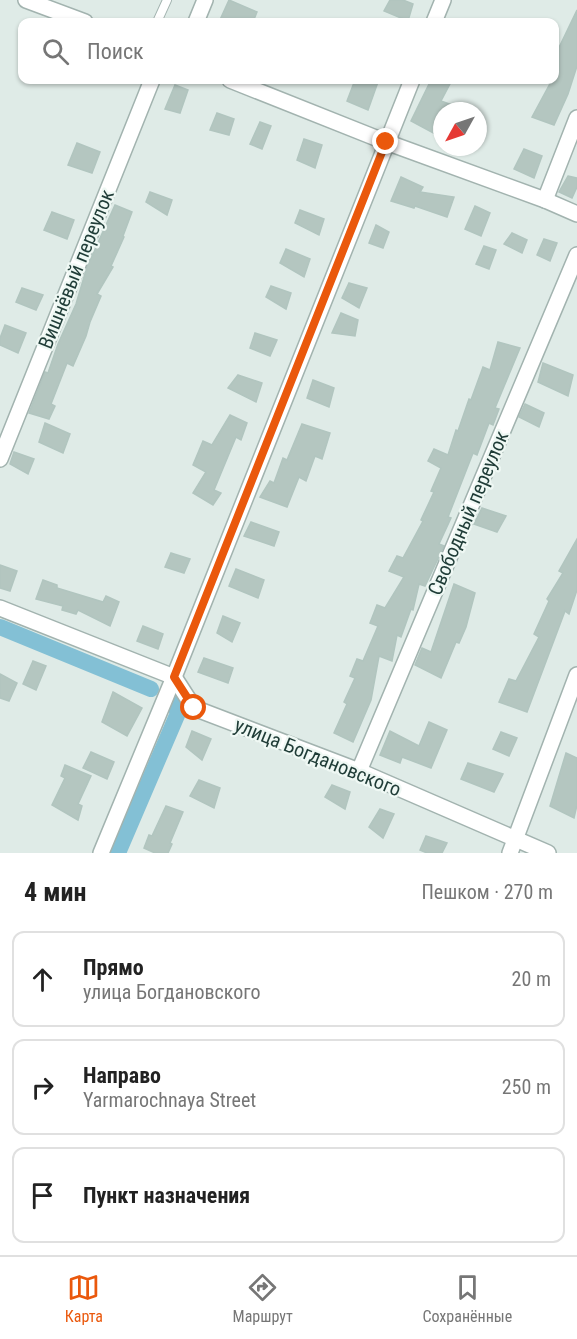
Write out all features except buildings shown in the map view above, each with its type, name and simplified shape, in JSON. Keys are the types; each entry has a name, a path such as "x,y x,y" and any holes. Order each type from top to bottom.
{"street":[{"path":"26,0 74,18"},
{"path":"198,18 206,0"},
{"path":"436,18 443,0"},
{"name":"Вишнёвый переулок","path":"0,459 150,84"},
{"path":"240,84 577,214"},
{"path":"101,853 174,677 410,84"},
{"path":"545,200 577,118"},
{"name":"Свободный переулок","path":"359,771 577,255"},
{"path":"0,608 174,677"},
{"path":"512,846 577,675"},
{"name":"улица Богдановского","path":"174,677 194,708 359,771 512,846 548,853"}],"lane":[{"path":"159,18 167,0"}],"waterway":[{"path":"0,627 151,689"},
{"path":"118,853 178,713 174,704"}],"route":[{"path":"194,708 174,677 386,142"}]}
